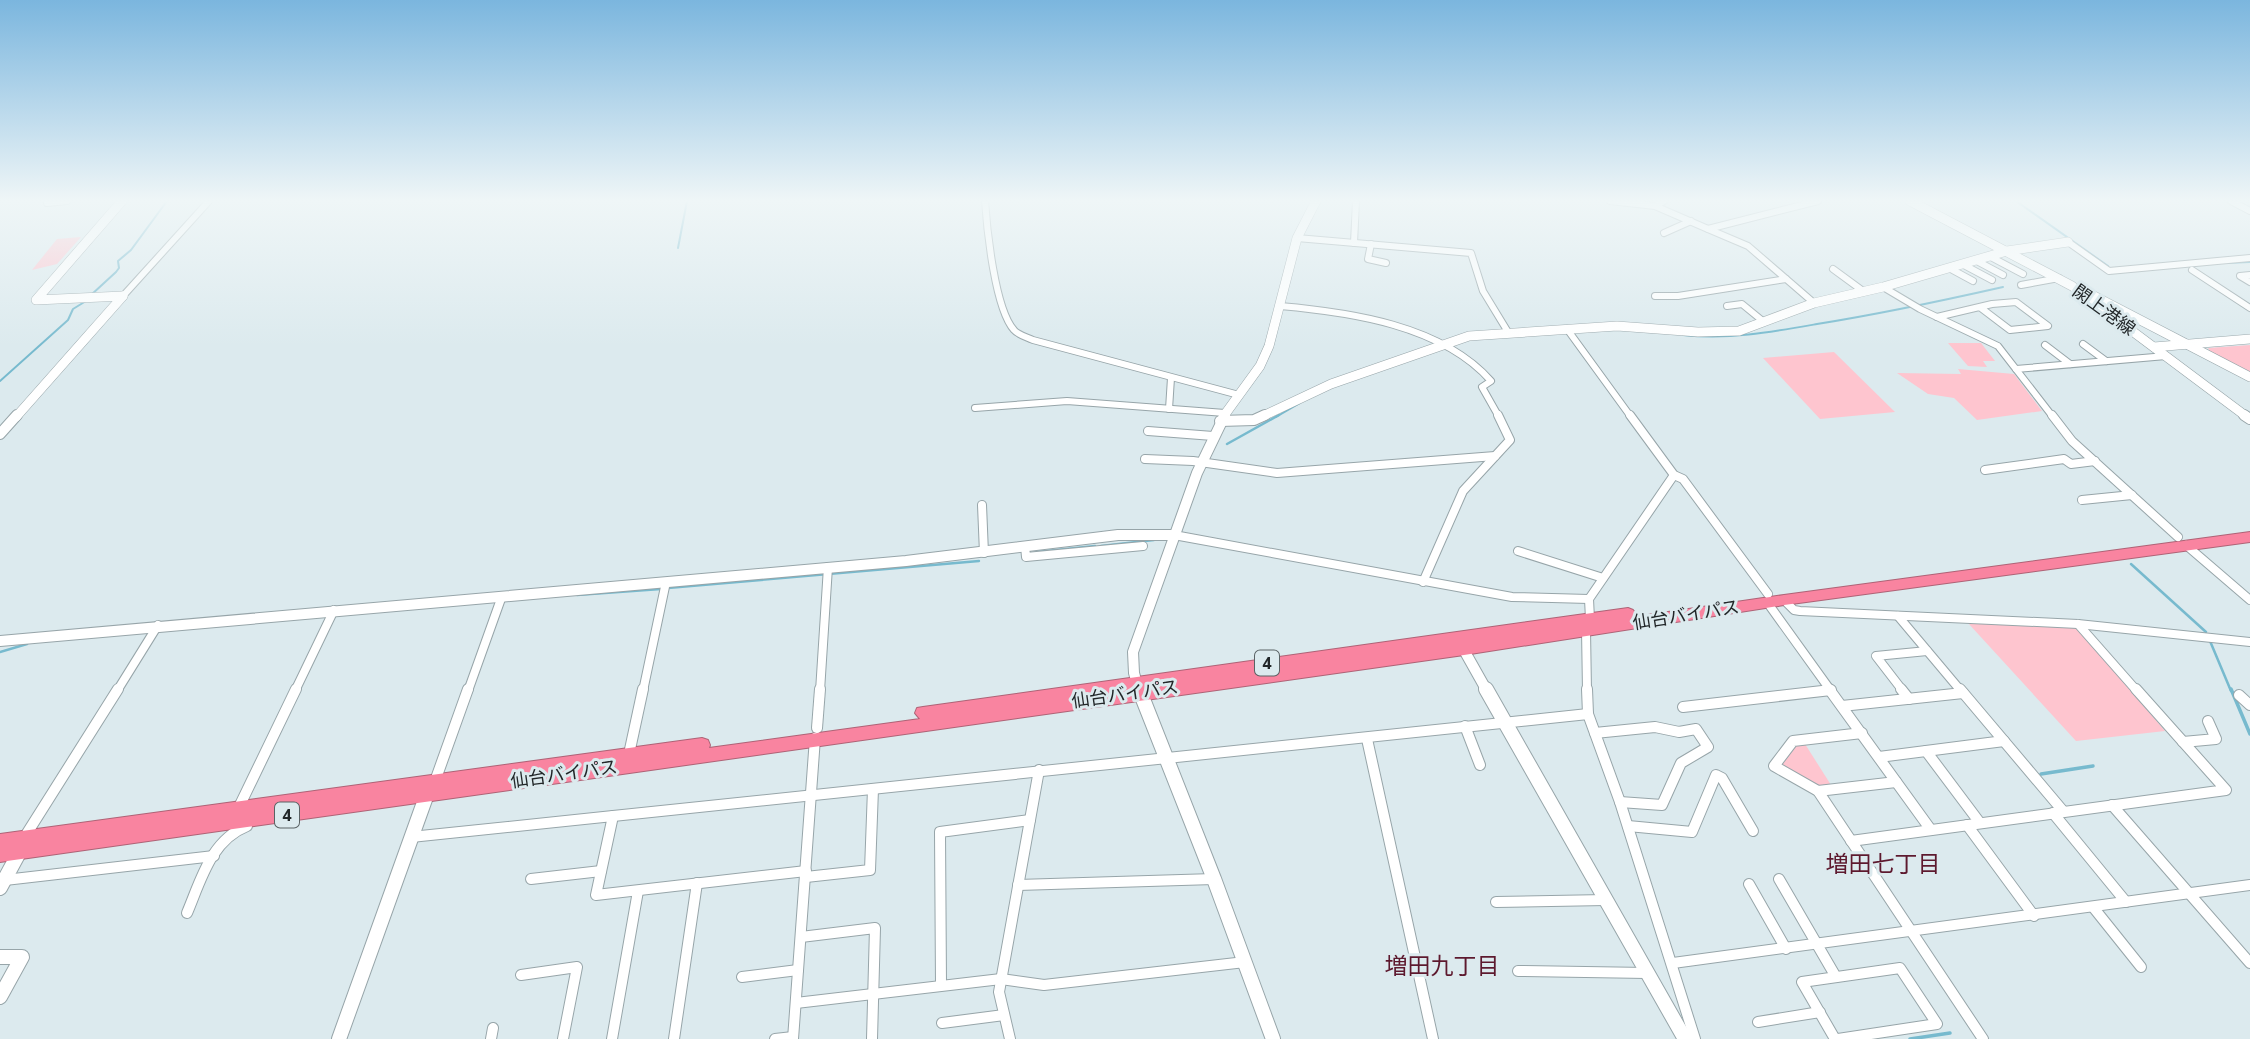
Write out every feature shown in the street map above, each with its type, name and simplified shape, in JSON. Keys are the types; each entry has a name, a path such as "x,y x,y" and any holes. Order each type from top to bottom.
{"highway":[{"name":"仙台バイパス","path":"1768,598 1784,600 2182,541 2250,527"},
{"name":"仙台バイパス","path":"0,854 22,845 239,807 432,787 2182,541 2250,537"},
{"name":"仙台バイパス","path":"0,842 22,845 377,802 432,787 629,754 816,733"}],"street":[{"path":"80,249 36,300 123,296"},
{"path":"0,435 165,249"},
{"path":"989,249 1007,319 1015,332 1032,340 1239,394"},
{"path":"1273,1039 1214,878 1138,687 1133,652 1174,535 1213,436 1222,417 1266,355 1294,249"},
{"path":"1370,249 1368,259 1387,263"},
{"path":"1432,249 1471,253 1483,291 1508,332"},
{"path":"1751,249 1814,303"},
{"name":"閖上港線","path":"2004,249 2059,278 2250,419"},
{"path":"975,408 1067,401 1169,409 1254,421 1322,387 1482,334 1625,326 1714,333 1739,331 1814,303 1883,287 2014,249"},
{"path":"2079,249 2109,271 2250,258"},
{"path":"1989,256 2022,274"},
{"path":"1975,260 2003,275"},
{"path":"1962,264 1992,280"},
{"path":"1949,268 1973,281"},
{"path":"1833,269 1863,291"},
{"path":"2192,270 2250,308"},
{"path":"2049,272 2250,377"},
{"path":"2250,275 2240,276 2250,282"},
{"path":"2021,285 2059,278"},
{"path":"1654,296 1678,296 1786,279"},
{"path":"1883,287 1917,307 1994,343 2072,441 2250,600"},
{"path":"1937,317 1981,308 2016,302 2048,326 2010,330 1981,308"},
{"path":"2095,303 2111,304"},
{"path":"1727,306 1741,304 1765,322"},
{"path":"1280,306 1364,316 1448,347 1491,381 1482,387 1483,390 1510,436 1463,491 1423,582"},
{"path":"1569,331 1674,475 1683,479 1931,830"},
{"path":"2154,347 2250,339"},
{"path":"2083,344 2106,361"},
{"path":"2045,345 2070,364"},
{"path":"2016,369 2166,355"},
{"path":"1169,409 1171,378"},
{"path":"1148,431 1213,436"},
{"path":"1144,459 1277,473 1495,456"},
{"path":"1985,470 2064,459 2071,464 2095,461"},
{"path":"1674,475 1589,599 1588,714 1628,826 1695,1039"},
{"path":"2082,499 2132,495"},
{"path":"982,505 984,553"},
{"path":"0,641 828,571 1134,533 1174,535 1513,597 1589,599"},
{"path":"1025,547 1027,557 1143,546"},
{"path":"1518,551 1603,578"},
{"path":"775,1039 793,1038 828,571"},
{"path":"629,754 665,586"},
{"path":"340,1039 411,838 501,600"},
{"path":"1784,600 1794,610 1800,611 2077,624 2250,642"},
{"path":"239,807 332,614"},
{"path":"1898,616 2004,741 2126,902"},
{"path":"1851,841 2226,790 2077,624"},
{"path":"2,884 22,845 155,630"},
{"path":"1460,643 1685,1039"},
{"path":"1909,699 1876,656 1927,651"},
{"path":"1683,707 1831,690"},
{"path":"1842,706 1963,693"},
{"path":"2239,695 2250,705"},
{"path":"411,838 1588,714"},
{"path":"2183,743 2216,739 2208,721"},
{"path":"1465,726 1480,765"},
{"path":"1595,733 1655,727 1679,732 1696,729 1708,747 1681,764 1662,805 1620,802"},
{"path":"1862,733 1793,741 1774,766 1818,791 1983,1039"},
{"path":"1367,739 1433,1039"},
{"path":"1879,757 2004,741"},
{"path":"1926,751 1980,823"},
{"path":"1010,1039 999,992 1038,770"},
{"path":"1628,826 1692,832 1716,775 1722,778 1753,831"},
{"path":"1818,791 1896,782"},
{"path":"613,816 596,895 697,883 870,870 873,789"},
{"path":"187,913 220,845 240,828 337,813 377,802"},
{"path":"2112,805 2248,958"},
{"path":"941,985 940,832 1030,820"},
{"path":"1967,825 2034,916"},
{"path":"2,884 214,856"},
{"path":"531,879 601,871"},
{"path":"1018,885 1144,883 1214,878"},
{"path":"1779,879 1836,977"},
{"path":"674,1039 697,883"},
{"path":"1749,884 1786,949"},
{"path":"1673,963 2250,885"},
{"path":"612,1039 638,891"},
{"path":"1496,902 1606,900"},
{"path":"2094,907 2141,967"},
{"path":"801,937 875,928 872,1039"},
{"path":"0,957 22,957 0,997"},
{"path":"796,1003 1001,979 1044,985 1245,962"},
{"path":"521,975 577,968 563,1039"},
{"path":"1900,968 1937,1024 1865,1037 1837,1039 1802,982 1836,977 1900,968"},
{"path":"741,977 798,970"},
{"path":"1518,971 1647,972"},
{"path":"1758,1022 1820,1012"},
{"path":"942,1023 1004,1014"}],"shaded area":[{"path":"49,249 70,249 57,264 32,270"},
{"path":"1948,343 1981,343 1995,361 1983,361 1987,367 1968,366"},
{"path":"2250,345 2250,373 2211,353 2208,348"},
{"path":"1834,352 1895,412 1820,419 1763,358"},
{"path":"1958,369 2014,374 2042,411 1977,420 1954,398 1928,394 1897,373 1961,374"},
{"path":"1968,623 2077,626 2165,731 2076,741"},
{"path":"1805,744 1831,785 1817,787 1781,766 1797,745"}],"waterway":[{"path":"91,295 116,272 119,268 118,261 131,249"},
{"path":"2085,249 2108,266"},
{"path":"2225,263 2250,262"},
{"path":"1683,335 1717,337 1767,332 1887,312 2003,287"},
{"path":"0,381 68,320 73,309 86,301"},
{"path":"1276,417 1300,403"},
{"path":"1227,444 1279,415"},
{"path":"1101,546 1154,540"},
{"path":"1037,552 1095,546"},
{"path":"668,588 979,561"},
{"path":"2131,564 2206,632"},
{"path":"577,595 661,589"},
{"path":"2210,641 2231,691"},
{"path":"0,652 27,644"},
{"path":"2231,689 2250,734"},
{"path":"2041,774 2093,766"},
{"path":"1910,1039 1950,1033"}],"district":[{"name":"増田七丁目","path":"1883,864"},
{"name":"増田九丁目","path":"1442,966"}]}
